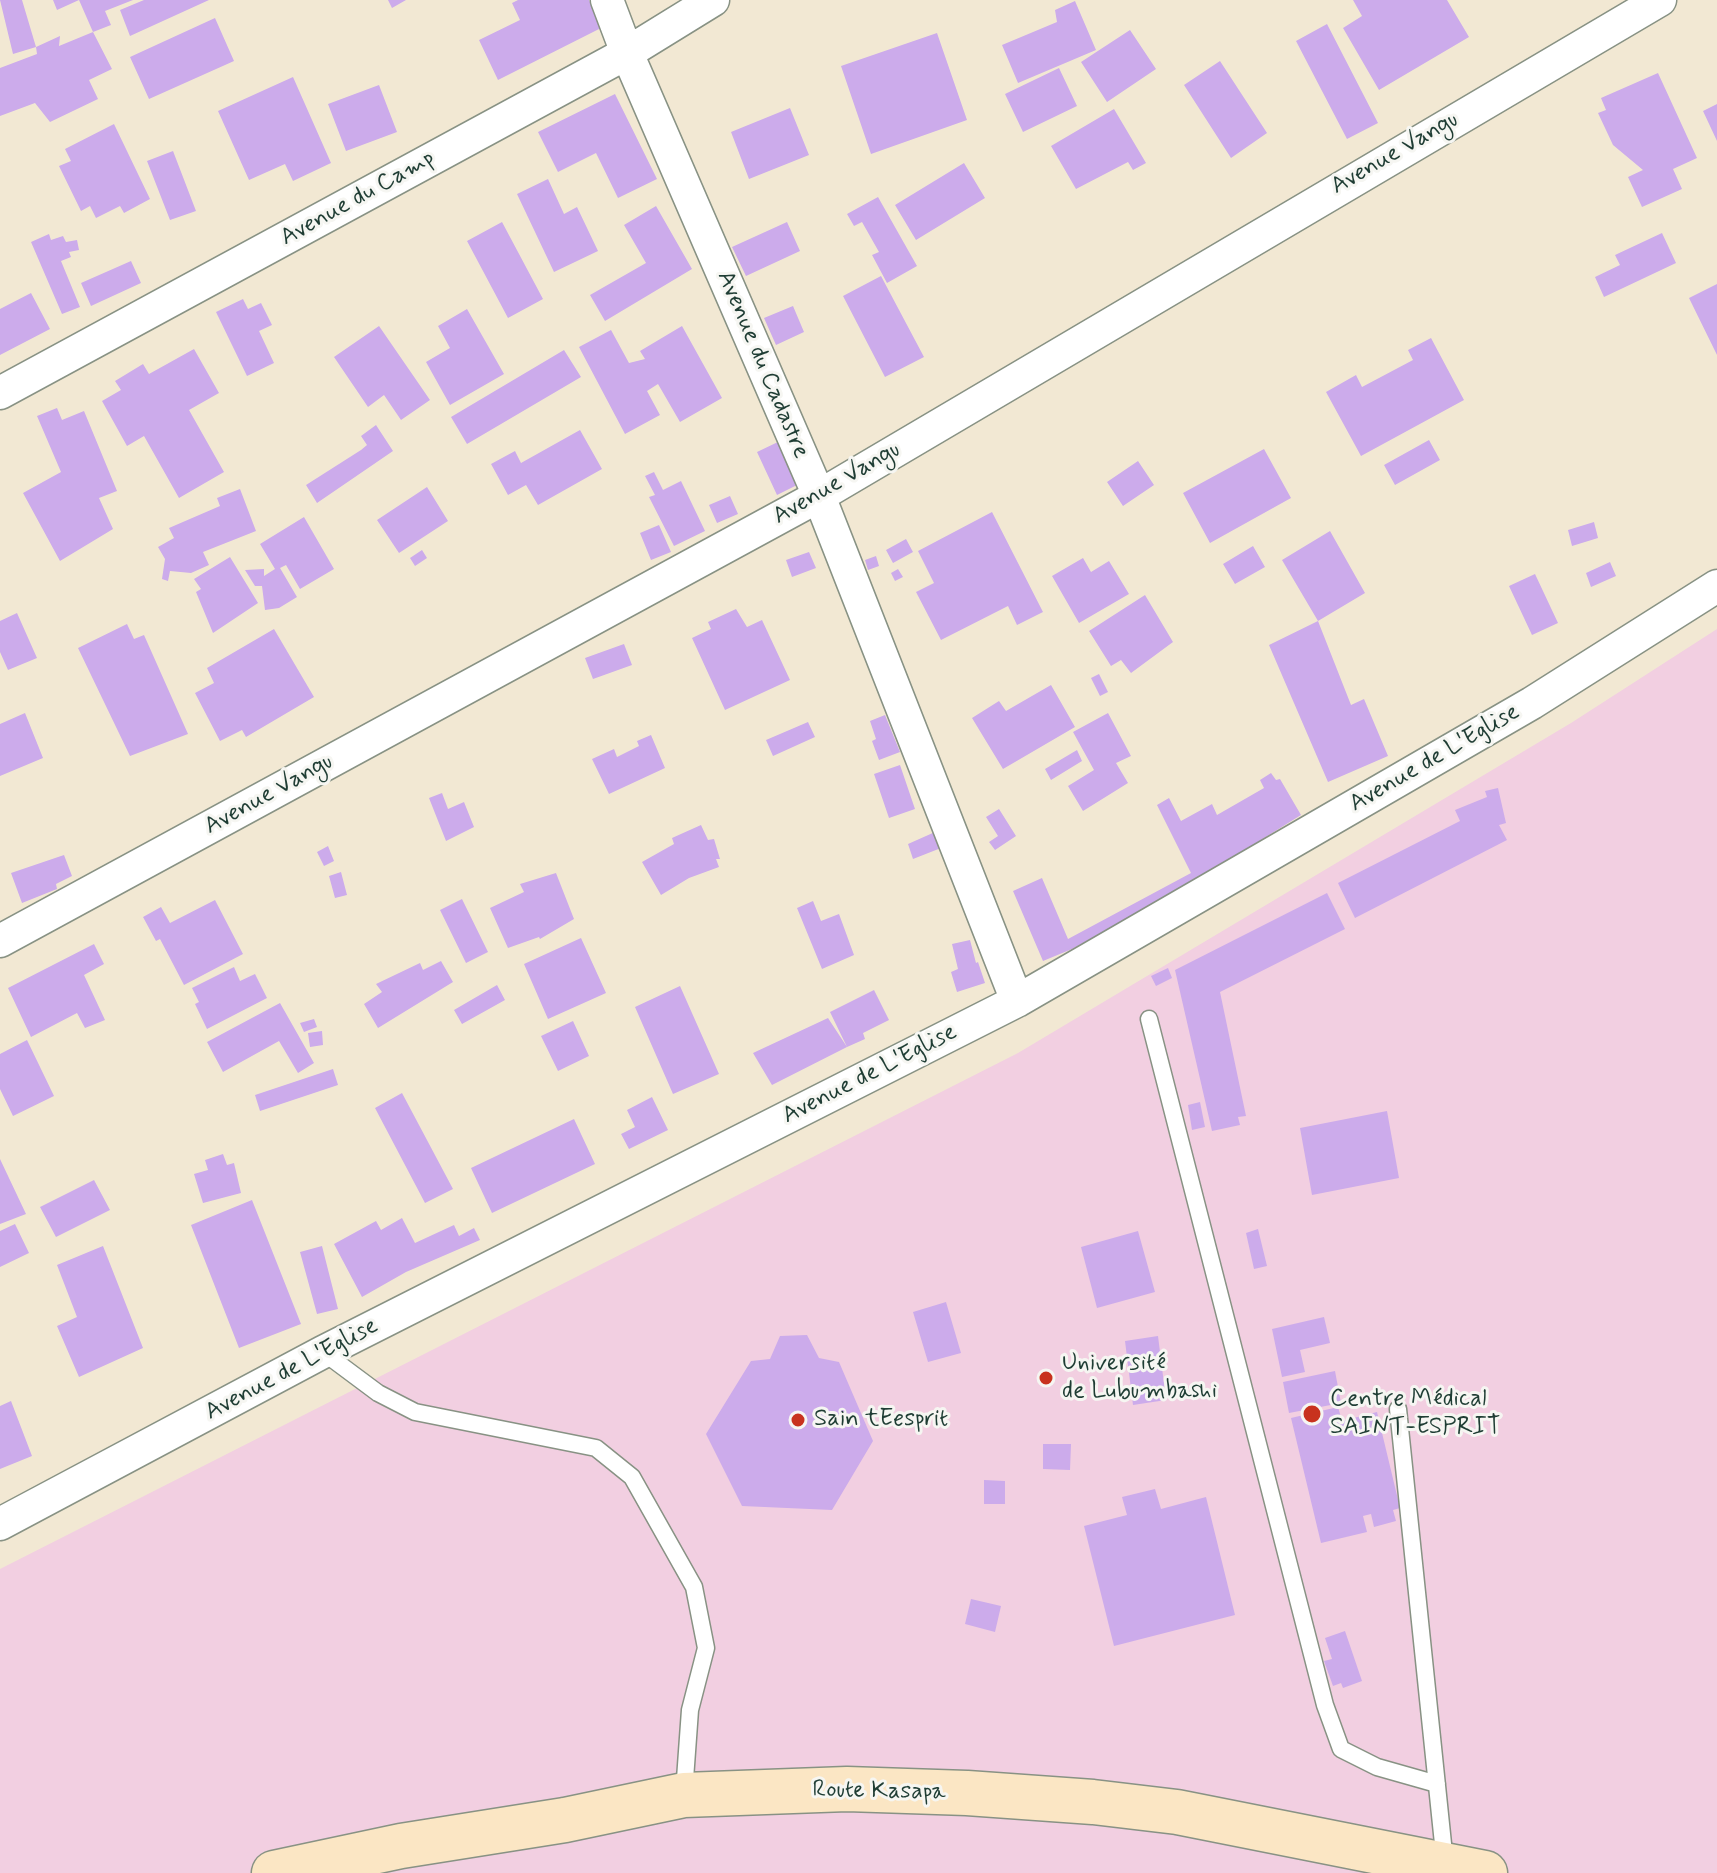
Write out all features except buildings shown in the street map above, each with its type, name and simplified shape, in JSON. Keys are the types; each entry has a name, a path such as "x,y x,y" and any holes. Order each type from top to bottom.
{"main road":[{"name":"Route Kasapa","path":"274,1873 401,1846 565,1820 684,1795 847,1789 967,1793 1177,1812 1465,1869"}],"street":[{"name":"Avenue du Cadastre","path":"607,0 627,53 819,496 1017,1001"},
{"name":"Avenue du Camp","path":"0,393 627,53 713,0"},
{"name":"Avenue Vangu","path":"0,941 819,496 1660,0"},
{"name":"Avenue de L'Eglise","path":"0,1524 323,1352 1017,1001 1532,703 1717,586"}],"lane":[{"path":"1149,1019 1325,1705 1341,1749 1377,1767 1437,1784"},
{"path":"323,1352 378,1393 415,1412 596,1448 632,1477 694,1587 706,1648 690,1710 684,1795"},
{"path":"1398,1409 1437,1784 1465,1869"}],"shaded area":[{"name":"Université de Lubumbashi","path":"1717,629 1717,1873 0,1873 0,1569 1018,1053 1571,723"}],"place":[{"name":"Université de Lubumbashi","path":"1046,1378"},
{"name":"Centre Médical SAINT-ESPRIT","path":"1312,1414"},
{"name":"Sain tEesprit","path":"798,1420"}]}
